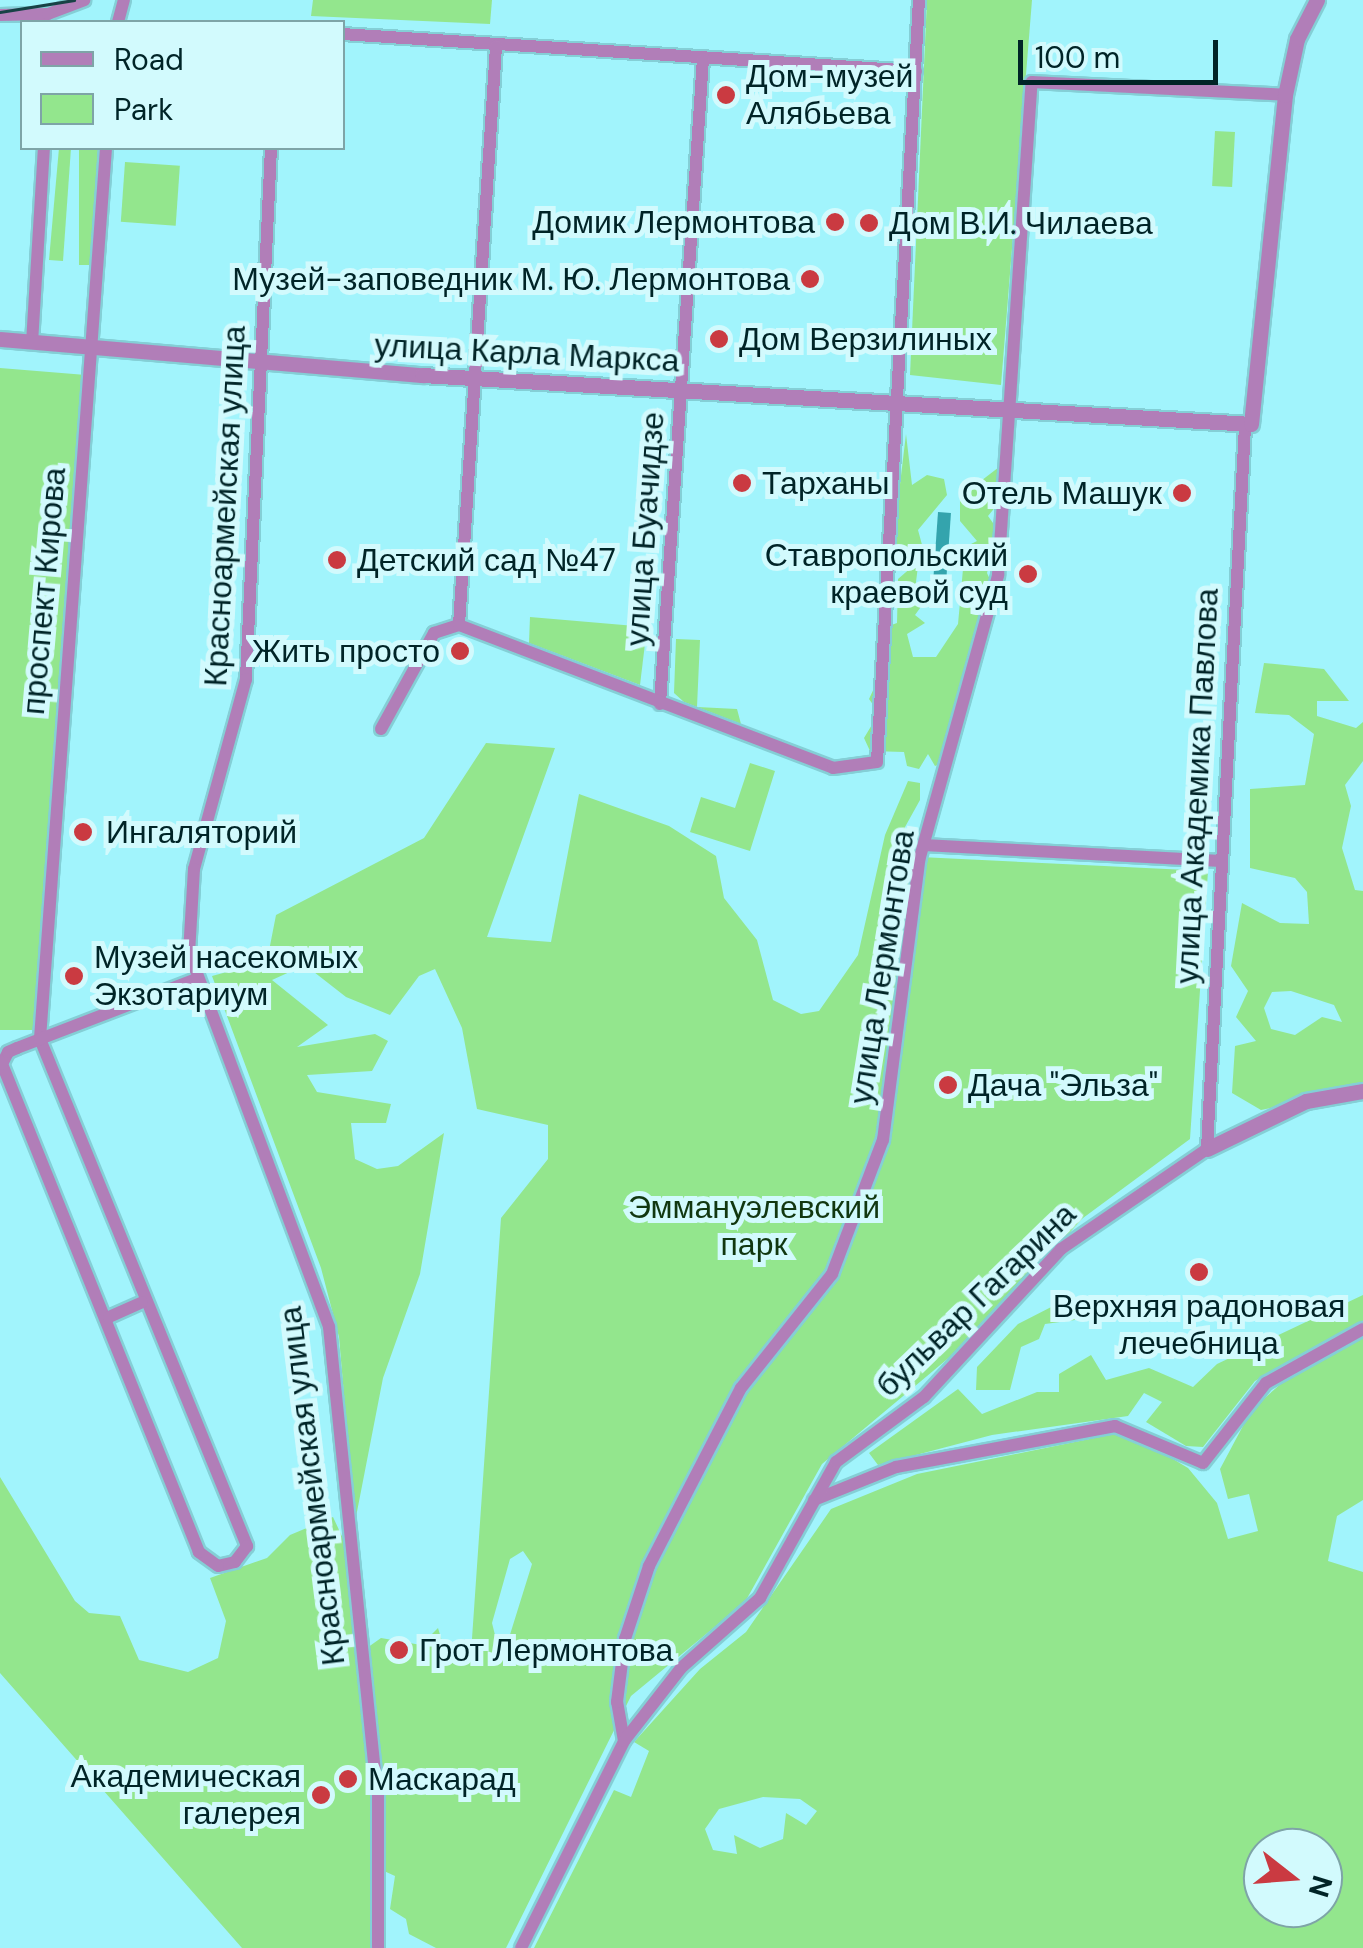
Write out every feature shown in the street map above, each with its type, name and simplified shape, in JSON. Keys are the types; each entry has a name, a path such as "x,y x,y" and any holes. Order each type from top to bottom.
{"street":[{"path":"0,16 48,18 84,0"},
{"path":"380,728 434,633 459,625 833,768 877,762 920,0"},
{"name":"улица Академика Павлова","path":"1207,1149 1220,861 1250,422 1285,95 1297,39 1316,0"},
{"path":"345,34 916,71"},
{"path":"459,625 496,46"},
{"name":"улица Буачидзе","path":"660,704 703,59"},
{"name":"улица Лермонтова","path":"624,1741 617,1702 626,1639 650,1566 742,1388 803,1316 856,1225 882,1140 925,845 998,575 1032,82 1285,95"},
{"path":"32,343 44,150"},
{"name":"проспект Кирова","path":"40,1040 8,1052 4,1070 109,1317 200,1552 208,1564 235,1562 247,1546 142,1302 40,1040 106,150"},
{"name":"Красноармейская улица","path":"272,150 246,679 194,869 194,980 328,1328 377,1773 378,1948"},
{"name":"улица Карла Маркса","path":"0,339 92,350 476,378 1250,422"},
{"path":"925,845 1220,861"},
{"path":"40,1040 194,980"},
{"name":"бульвар Гагарина","path":"521,1948 624,1741 681,1668 760,1598 836,1462 924,1397 1061,1249 1207,1149 1306,1101 1363,1091"},
{"path":"109,1317 142,1302"},
{"path":"812,1501 896,1467 1115,1426 1204,1462 1266,1383 1363,1330"}],"green space":[{"path":"313,0 492,0 490,24 311,16"},
{"path":"927,0 1032,0 1001,385 910,375"},
{"path":"1215,131 1235,132 1232,187 1212,186"},
{"path":"59,150 71,150 63,261 49,260"},
{"path":"79,150 101,150 101,265 79,265"},
{"path":"125,162 180,166 176,226 121,222"},
{"path":"0,368 86,375 40,1030 0,1030"},
{"path":"906,434 912,485 927,475 944,479 947,495 918,530 927,563 918,566 915,590 928,597 915,615 925,623 907,634 913,657 936,657 958,624 965,547 977,541 960,521 960,497 1003,464 1001,500 988,516 998,530 987,573 992,584 961,703 943,763 935,766 928,754 919,769 907,766 904,752 870,751 864,738 879,713 869,699 885,665 883,628 897,623 898,579 913,566 911,552 893,543"},
{"path":"530,617 647,627 640,685 529,643"},
{"path":"676,639 700,640 697,707 737,709 741,724 684,702 674,693"},
{"path":"1264,663 1324,669 1349,701 1317,701 1317,716 1356,728 1363,722 1363,761 1345,785 1351,806 1342,848 1355,890 1363,891 1363,1088 1261,1110 1232,1093 1235,1046 1256,1041 1236,1017 1248,991 1231,966 1242,903 1280,923 1309,924 1307,892 1295,878 1250,868 1250,789 1305,785 1314,734 1289,715 1255,713","holes":["1291,991 1334,1005 1342,1022 1322,1017 1295,1035 1271,1029 1264,1008 1272,992"]},
{"name":"Эммануэлевский парк","path":"486,743 555,748 487,937 551,942 579,794 669,826 716,856 724,898 757,940 773,1000 801,1014 819,1011 858,955 885,835 908,781 920,783 920,800 905,827 890,903 920,857 1208,871 1190,1139 1083,1218 976,1335 822,1464 745,1602 631,1696 506,1948 436,1948 409,1934 406,1919 390,1909 395,1876 384,1871 373,1885 371,1948 242,1948 0,1673 0,1477 75,1601 89,1613 120,1616 139,1660 188,1672 218,1658 226,1621 210,1578 267,1558 290,1535 333,1517 346,1545 357,1655 381,1638 421,1645 438,1628 444,1648 471,1653 501,1218 548,1159 548,1125 477,1109 462,1028 435,969 419,976 390,1015 346,997 305,965 272,980 328,1025 297,1047 375,1034 388,1041 372,1071 307,1075 317,1092 391,1104 386,1123 351,1123 355,1159 377,1169 398,1166 444,1133 420,1274 383,1378 355,1522 339,1337 321,1268 212,976 267,961 276,915 424,838","holes":["523,1551 532,1564 508,1641 497,1643 492,1623 510,1559"]},
{"path":"750,763 775,771 750,851 690,832 701,797 735,808"},
{"path":"1363,1295 1363,1321 1255,1381 1203,1447 1186,1446 1146,1422 1162,1402 1144,1393 1128,1416 992,1435 878,1465 869,1453 958,1389 982,1414 1037,1392 1059,1392 1059,1374 1091,1355 1106,1380 1149,1368 1193,1387 1217,1364"},
{"path":"1059,1303 1074,1308 1075,1320 1045,1324 1039,1339 1021,1347 1010,1390 976,1390 977,1367 1018,1324"},
{"path":"1363,1337 1363,1500 1337,1516 1328,1561 1363,1572 1363,1948 534,1948 614,1790 631,1797 649,1751 634,1742 700,1669 746,1632 831,1509 917,1474 1114,1434 1138,1438 1188,1468 1217,1503 1228,1539 1258,1531 1249,1494 1228,1499 1220,1469 1252,1409 1290,1376","holes":["763,1797 800,1799 817,1811 806,1825 786,1813 783,1839 760,1848 734,1835 737,1854 713,1850 705,1829 719,1809"]}],"water":[{"path":"938,512 951,513 945,603 932,602"}],"tram line":[{"path":"0,12 74,0"}],"place":[{"name":"Дом-музей Алябьева","path":"726,95"},
{"name":"Домик Лермонтова","path":"835,222"},
{"name":"Дом В.И. Чилаева","path":"869,223"},
{"name":"Музей-заповедник М. Ю. Лермонтова","path":"810,279"},
{"name":"Дом Верзилиных","path":"719,339"},
{"name":"Тарханы","path":"742,483"},
{"name":"Отель Машук","path":"1182,493"},
{"name":"Детский сад №47","path":"337,560"},
{"name":"Ставропольский краевой суд","path":"1028,574"},
{"name":"Жить просто","path":"460,651"},
{"name":"Ингаляторий","path":"83,832"},
{"name":"Музей насекомых Экзотариум","path":"74,976"},
{"name":"Дача \"Эльза\"","path":"948,1085"},
{"name":"Верхняя радоновая лечебница","path":"1199,1272"},
{"name":"Грот Лермонтова","path":"399,1650"},
{"name":"Маскарад","path":"348,1779"},
{"name":"Академическая галерея","path":"321,1795"}]}
